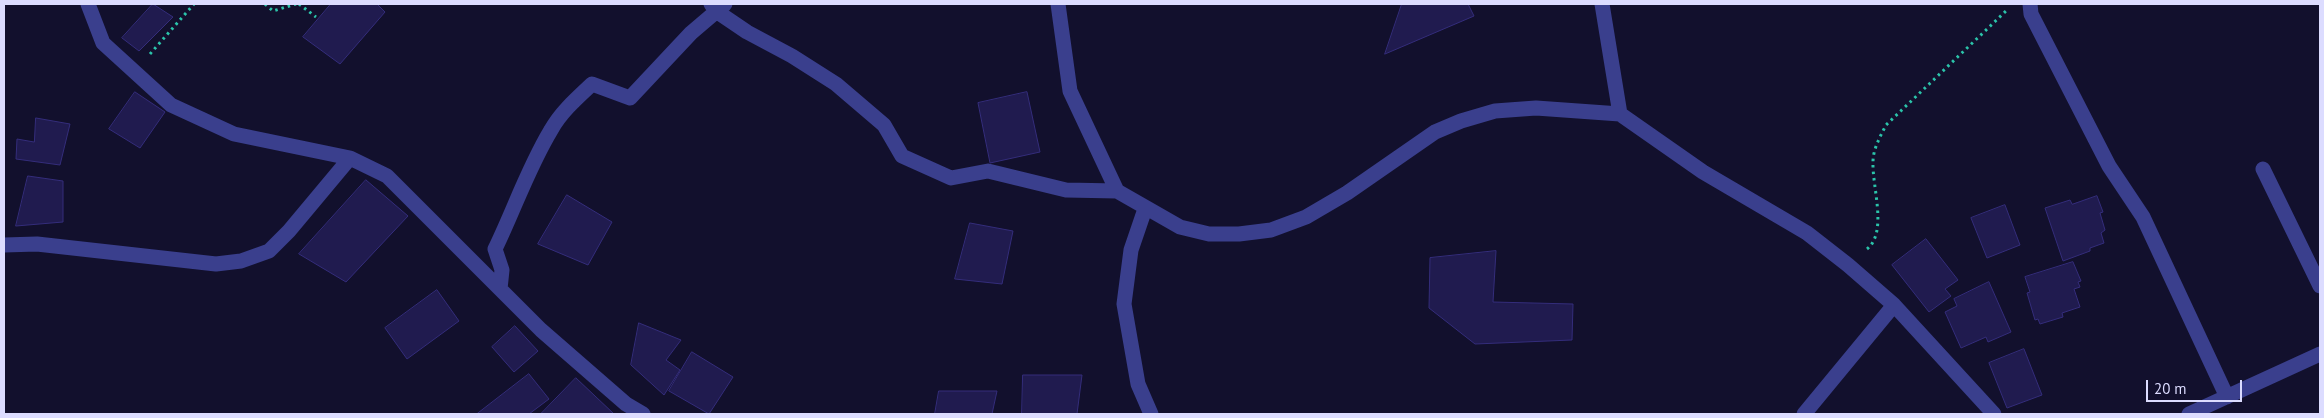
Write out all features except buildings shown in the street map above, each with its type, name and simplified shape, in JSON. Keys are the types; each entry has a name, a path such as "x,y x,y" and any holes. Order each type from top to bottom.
{"street":[{"path":"88,4 104,43 171,105 234,134 350,158 387,176 541,330 626,404 643,414"},
{"path":"1058,4 1070,91 1116,191"},
{"path":"1602,4 1620,114"},
{"path":"2030,4 2031,14 2109,166 2143,217 2227,397"},
{"path":"500,289 502,270 495,249 551,129 569,106 592,84 630,98 718,6 747,32 792,56 836,84 884,125 902,156 951,178 988,172 1066,190 1116,191 1145,209 1180,226 1210,234 1239,234 1271,230 1306,217 1346,193 1435,132 1461,121 1495,111 1536,108 1620,114 1703,172 1807,233 1848,265 1894,305 1994,414"},
{"path":"4,246 37,244 216,264 241,261 269,251 350,158"},
{"path":"2263,169 2320,286"},
{"path":"1145,209 1132,250 1124,304 1138,384 1151,414"},
{"path":"1804,414 1894,305"},
{"path":"2189,414 2320,354"}],"path":[{"path":"135,72 169,30 194,4"},
{"path":"265,4 273,11 298,4 316,17"},
{"path":"1848,265 1873,244 1878,229 1873,161 1877,143 1886,125 2013,4"}]}
